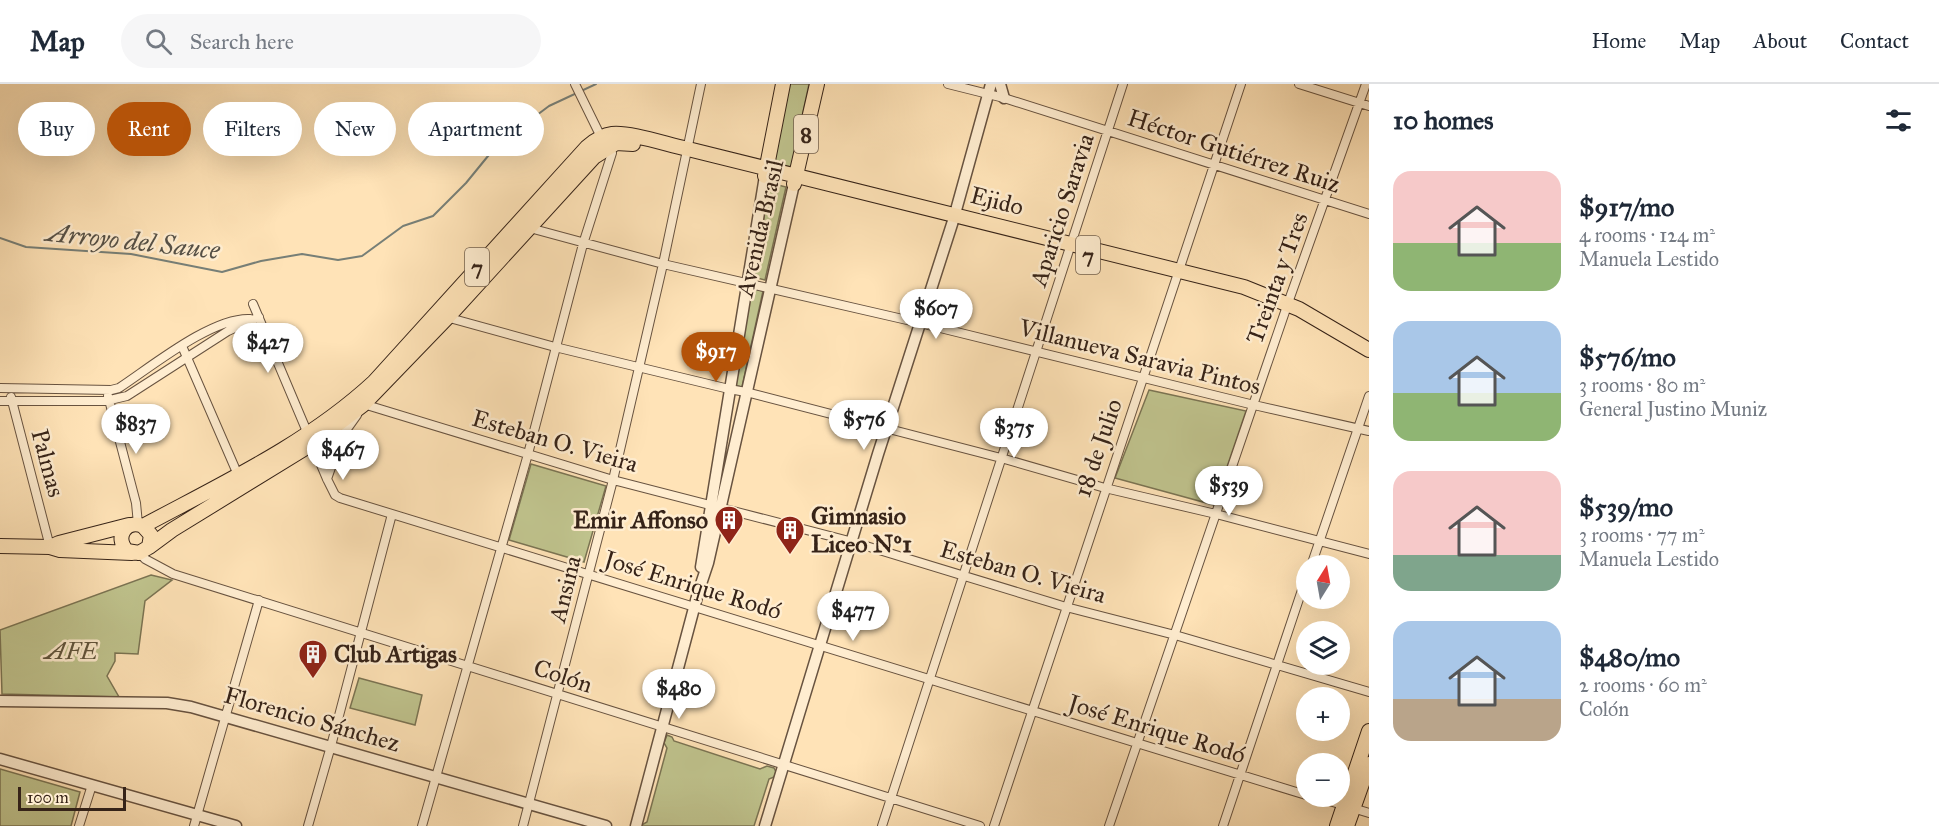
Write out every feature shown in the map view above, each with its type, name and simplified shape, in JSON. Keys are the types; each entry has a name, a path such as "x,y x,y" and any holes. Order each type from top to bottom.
{"main road":[{"name":"Avenida Brasil","path":"765,172 783,84"},
{"name":"Avenida Brasil","path":"795,180 817,84"},
{"name":"Ejido","path":"604,142 624,142 687,153 1177,273 1287,307 1369,350"},
{"name":"7","path":"0,546 50,547 60,550 140,551 310,439 359,402 524,224 594,157 604,142"},
{"name":"Ejido","path":"1287,307 1369,358"},
{"name":"7","path":"50,547 137,525 310,439"},
{"path":"137,525 151,535 140,551 127,551 121,542 123,532 137,525"},
{"path":"1350,800 1369,731"},
{"path":"1350,803 1369,764"},
{"path":"1337,826 1348,807"},
{"path":"1347,826 1348,807"}],"street":[{"path":"422,826 528,454 583,243 612,153 604,142 575,84"},
{"path":"687,153 701,84"},
{"name":"Héctor Gutiérrez Ruiz","path":"948,84 990,89 1004,98 1369,214"},
{"path":"1000,84 1004,98"},
{"name":"Aparicio Saravia","path":"882,826 1123,84"},
{"name":"18 de Julio","path":"994,826 1241,84"},
{"path":"1299,84 1369,106"},
{"name":"Treinta y Tres","path":"1109,826 1366,84"},
{"path":"765,826 886,428 954,218 990,89"},
{"name":"Ansina","path":"524,826 613,480 687,153"},
{"name":"Avenida Brasil","path":"636,826 698,593 715,505 729,389 765,172"},
{"name":"Avenida Brasil","path":"715,505 746,392 795,180"},
{"name":"Villanueva Saravia Pintos","path":"524,224 583,243 663,264 1369,431"},
{"name":"José Enrique Rodó","path":"253,304 256,318 327,479 335,495 340,498 1296,792"},
{"path":"443,314 555,347 746,392 1001,458 1105,488 1369,554"},
{"path":"4,388 107,390 119,388 182,346 238,318 256,318"},
{"path":"0,400 108,401 127,396 228,331 256,318"},
{"path":"182,346 238,475"},
{"name":"Palmas","path":"4,388 11,401 50,547"},
{"path":"107,390 136,503 137,525"},
{"path":"1315,555 1369,396"},
{"path":"327,479 342,436 359,402"},
{"name":"Esteban O. Vieira","path":"359,402 613,480 853,542 1066,607 1175,635 1369,692"},
{"path":"308,826 392,514"},
{"name":"Colón","path":"140,551 145,559 173,574 980,826"},
{"path":"194,826 258,600"},
{"path":"1223,826 1296,609"},
{"name":"Florencio Sánchez","path":"0,701 167,703 191,706 606,826"},
{"path":"0,759 236,826"},
{"path":"79,826 92,785"},
{"path":"1348,807 1369,813"}],"green space":[{"path":"787,84 809,84 791,168 773,164"},
{"path":"770,183 786,187 765,280 753,277"},
{"path":"751,288 763,291 742,387 734,385"},
{"path":"1149,390 1246,411 1214,505 1115,478"},
{"path":"351,418 327,464 319,443"},
{"path":"531,464 606,486 584,562 509,540"},
{"name":"AFE","path":"151,575 172,580 145,601 138,654 115,653 115,661 107,676 119,697 2,694 0,630"},
{"path":"359,678 422,695 415,725 350,708"},
{"path":"667,735 674,741 760,769 767,766 774,768 776,772 774,777 769,779 754,826 640,826 647,822 667,748 664,743"},
{"path":"0,769 80,792 71,826 0,826"}],"waterway":[{"name":"Arroyo del Sauce","path":"0,238 26,247 131,254 222,272 261,261 302,254 338,260 362,256 403,226 433,216 466,183 497,145 549,106 596,84"}],"place":[{"name":"Emir Affonso","path":"729,546"},
{"name":"Gimnasio Liceo Nº1","path":"790,556"},
{"name":"Club Artigas","path":"313,680"}]}
